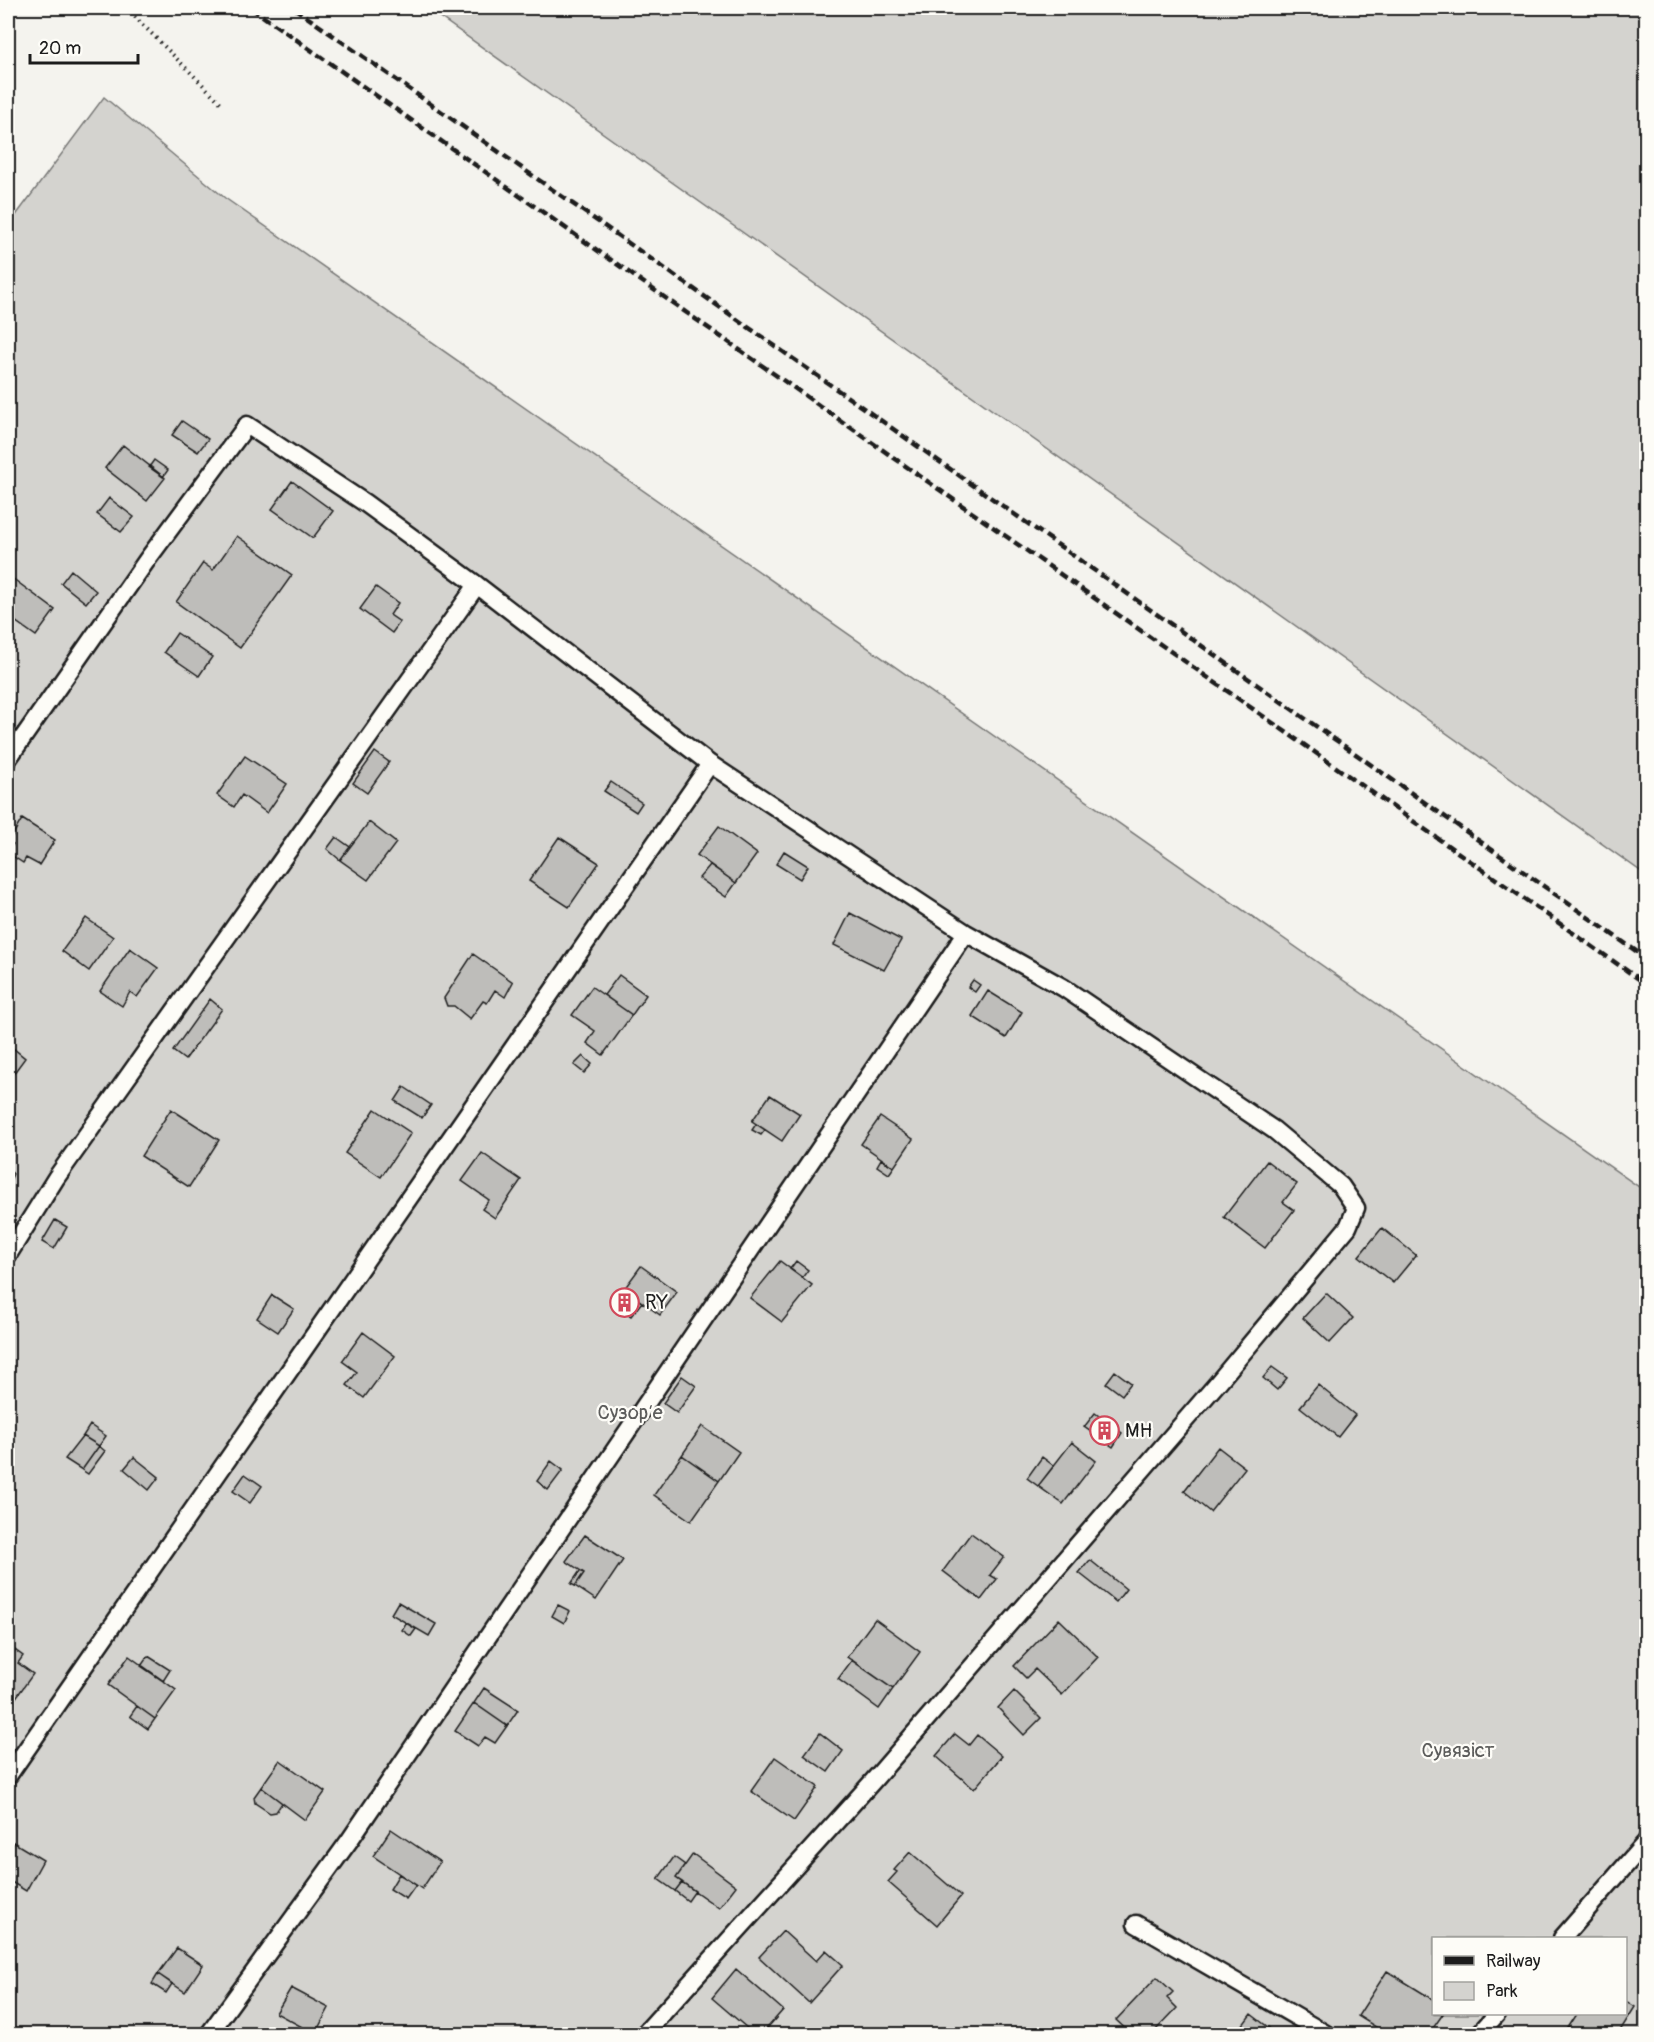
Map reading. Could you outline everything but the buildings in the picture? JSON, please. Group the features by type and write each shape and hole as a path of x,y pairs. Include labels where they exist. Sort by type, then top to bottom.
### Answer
{"lane":[{"path":"8,759 147,560 247,425 365,503 477,585 710,764 966,933 1064,988 1274,1130 1341,1186 1356,1208 1348,1227 1215,1386 881,1772 644,2034"},
{"path":"8,1255 56,1178 477,585"},
{"path":"8,1776 710,764"},
{"path":"209,2034 349,1841 966,933"},
{"path":"1563,1937 1647,1842"},
{"path":"1136,1924 1326,2034"},
{"path":"1479,2034 1495,2015"}],"path":[{"path":"126,8 222,104"}],"green space":[{"path":"427,8 1646,8 1646,875"},
{"name":"Сузорʼе","path":"104,97 225,198 1646,1192 1646,2034 8,2034 8,226"}],"railway":[{"path":"251,8 1646,984"},
{"path":"294,8 1646,958"}],"place":[{"name":"RY","path":"624,1302"},
{"name":"МН","path":"1104,1430"}],"park label":[{"name":"Сувязіст","path":"1458,1750"}]}
